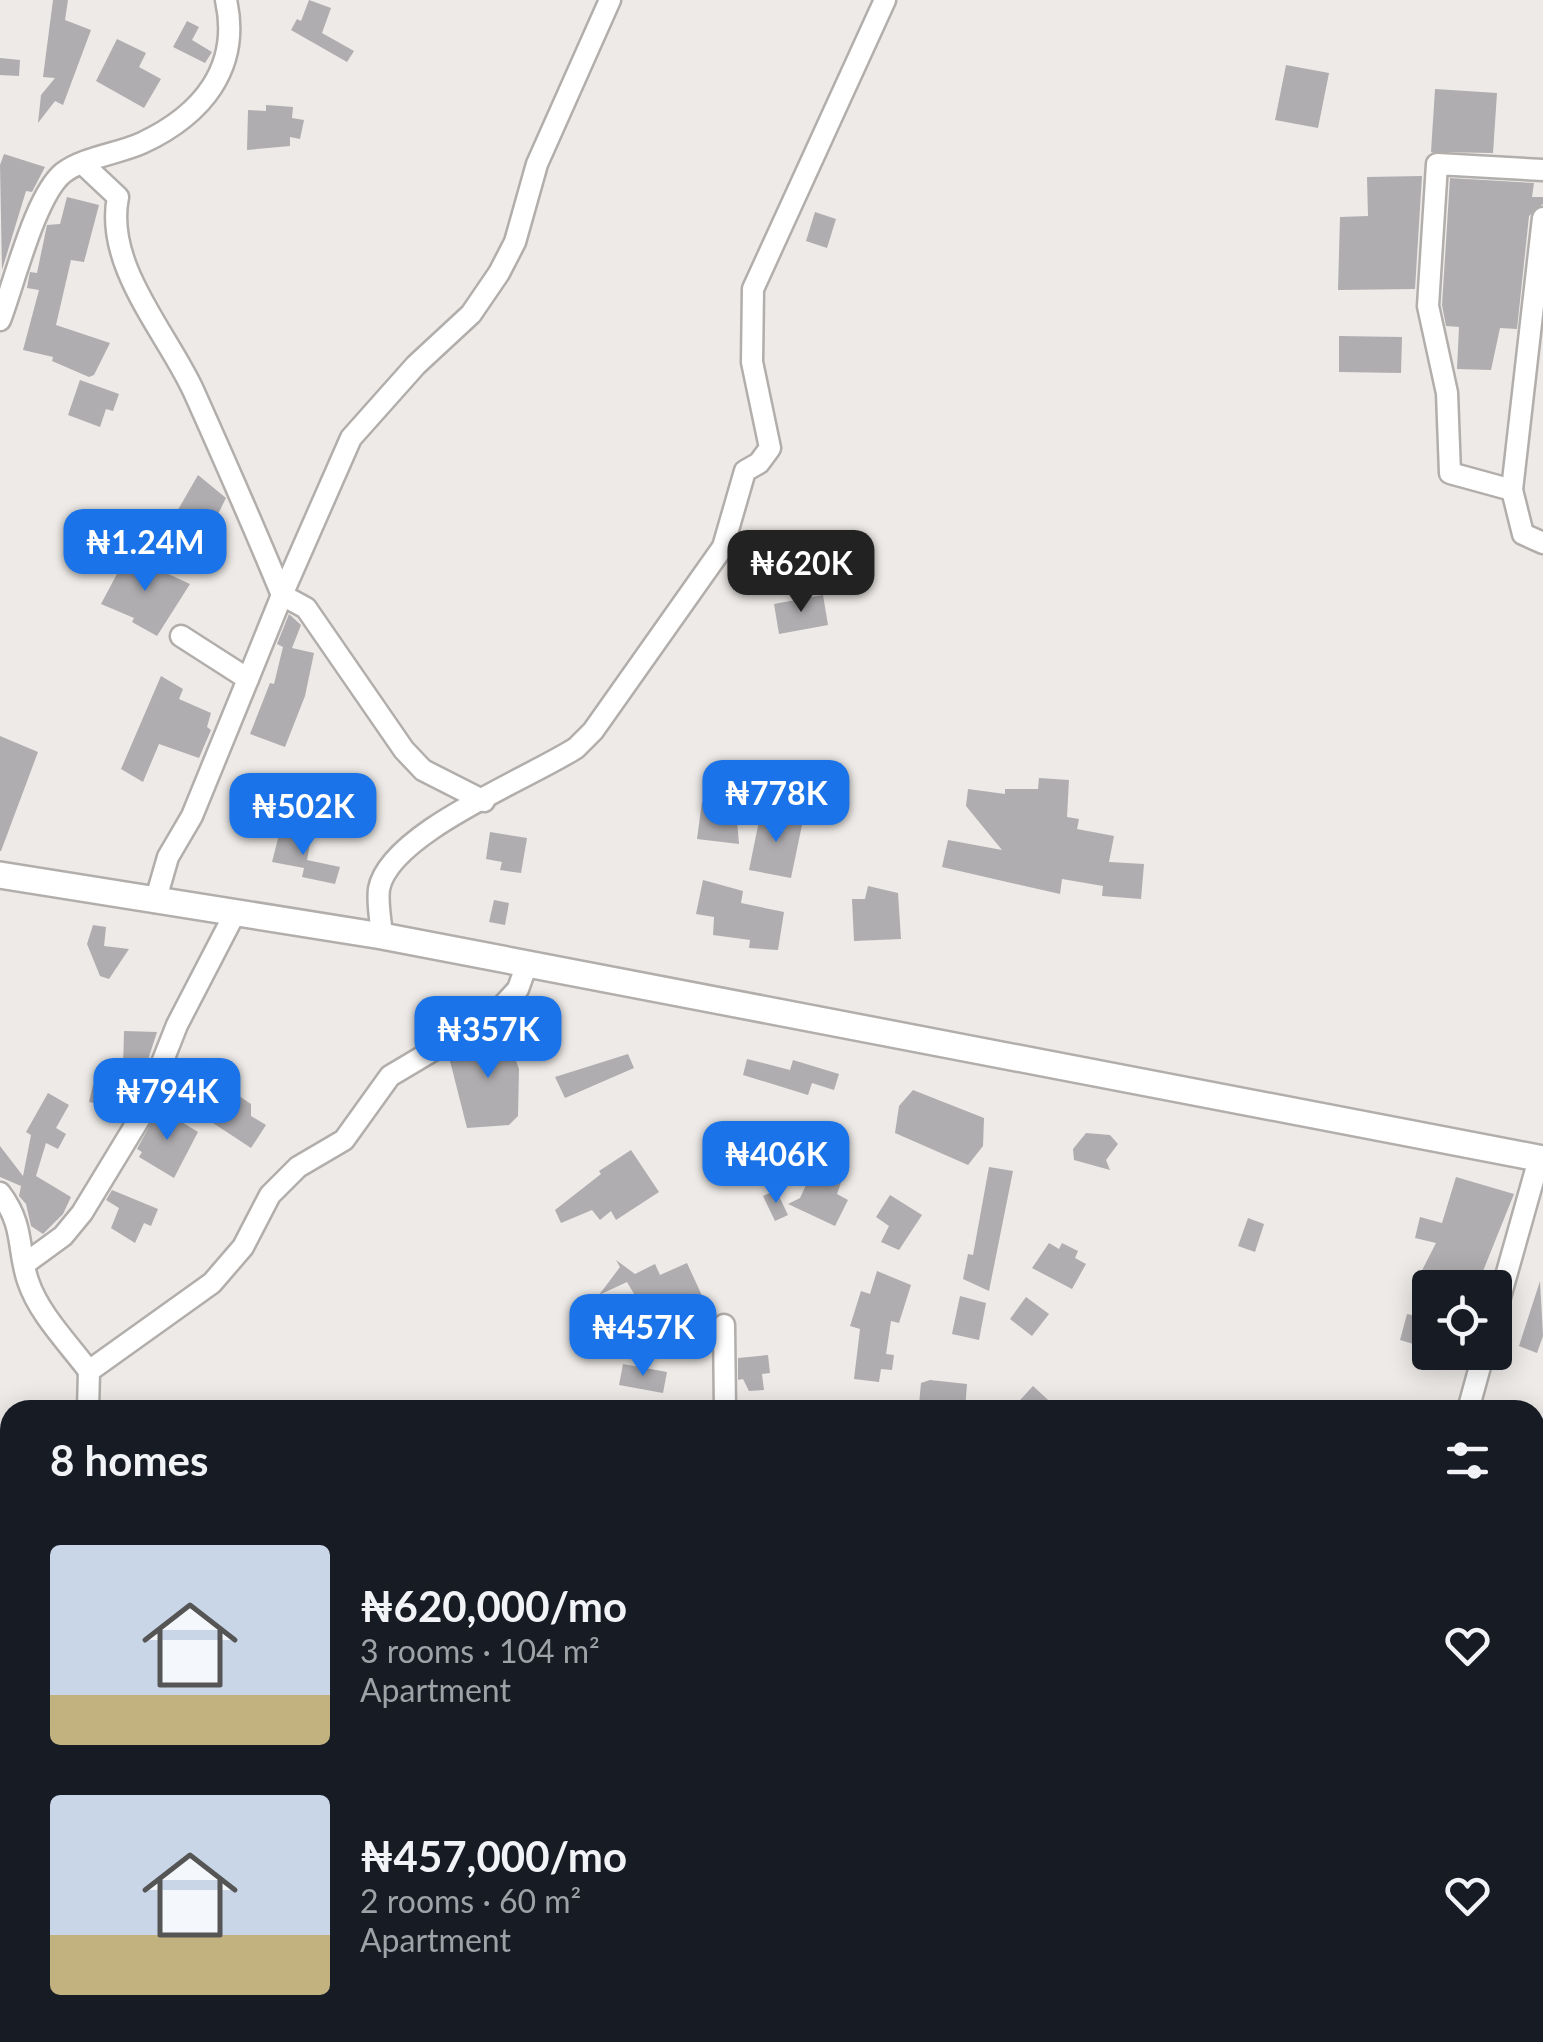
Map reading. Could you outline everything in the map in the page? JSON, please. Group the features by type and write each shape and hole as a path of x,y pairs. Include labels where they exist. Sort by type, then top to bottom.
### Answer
{"main road":[{"path":"0,875 382,936 1541,1159"}],"street":[{"path":"2,309 48,192 64,173 142,143 198,106 222,73 233,30 226,0"},
{"path":"155,902 168,857 192,816 351,438 416,365 471,314 499,273 515,242 537,164 610,0"},
{"path":"382,936 379,890 394,859 429,829 564,756 594,731 723,547 744,471 759,463 770,448 752,362 754,289 886,0"},
{"path":"1512,490 1450,474 1447,392 1428,306 1437,164 1543,170"},
{"path":"84,165 118,197 115,213 134,286 192,386 282,595 306,608 404,750 423,770 484,801"},
{"path":"1543,218 1512,490 1523,534 1543,542"},
{"path":"181,636 248,679"},
{"path":"26,1263 63,1236 82,1213 141,1116 177,1025 234,915"},
{"path":"90,1370 212,1284 243,1247 270,1194 298,1167 344,1140 390,1076 496,1013 518,990 527,964"},
{"path":"1508,1270 1541,1159"},
{"path":"0,1193 24,1244 26,1277 36,1299 90,1370 88,1400"},
{"path":"724,1325 726,1400"},
{"path":"1471,1400 1479,1370"}],"building":[{"path":"53,0 68,0 65,20 91,30 63,105 55,101 38,123 41,95 55,78 43,77"},
{"path":"309,0 331,8 322,33 354,51 347,62 291,30 297,19 301,21"},
{"path":"187,21 199,27 192,40 212,52 205,63 173,47"},
{"path":"117,39 146,53 139,67 161,79 144,108 96,81"},
{"path":"0,58 20,60 19,76 0,75"},
{"path":"1286,65 1329,73 1318,128 1275,120"},
{"path":"1435,89 1497,93 1493,153 1431,152"},
{"path":"266,105 293,107 292,118 304,120 300,139 290,137 290,146 247,150 248,110 266,111"},
{"path":"4,154 45,167 32,192 26,191 2,270 0,165"},
{"path":"1422,176 1415,289 1338,290 1340,217 1368,216 1367,177"},
{"path":"1450,178 1534,183 1532,197 1543,197 1543,204 1529,216 1517,329 1500,328 1491,370 1457,369 1459,327 1446,326 1442,305"},
{"path":"67,197 99,205 84,262 71,260 56,325 110,343 94,375 89,377 52,361 53,357 23,350 39,290 27,288 30,272 37,273 47,225 60,224"},
{"path":"815,212 836,219 827,248 806,241"},
{"path":"1339,336 1402,337 1401,373 1339,372"},
{"path":"80,380 119,394 113,411 106,409 100,427 68,415"},
{"path":"198,475 226,498 207,536 175,515"},
{"path":"127,555 190,584 157,636 132,622 134,618 101,604"},
{"path":"823,595 828,625 779,634 774,604"},
{"path":"289,614 301,625 292,648 314,653 305,696 285,747 250,734 270,683 274,684 283,647 277,644"},
{"path":"161,676 183,689 179,699 211,713 207,727 211,730 199,758 159,744 143,782 121,769"},
{"path":"0,736 38,752 1,851 0,851"},
{"path":"315,778 365,785 361,817 350,816 348,827 308,821"},
{"path":"1039,778 1069,780 1067,817 1079,819 1077,829 1114,836 1109,862 1144,864 1141,899 1102,896 1103,886 1062,879 1060,894 942,867 948,840 1002,850 966,806 968,789 1005,794 1005,789 1038,789"},
{"path":"702,802 736,809 739,844 697,839"},
{"path":"761,811 803,820 791,878 749,870"},
{"path":"280,831 311,836 307,860 340,867 335,884 302,877 304,868 272,862"},
{"path":"490,832 527,838 521,873 500,870 502,862 486,859"},
{"path":"703,880 743,891 741,903 784,912 778,950 749,948 750,940 713,935 714,917 696,914"},
{"path":"868,886 898,893 901,939 854,941 852,899 865,899"},
{"path":"494,900 509,903 505,925 489,922"},
{"path":"93,925 106,927 104,946 129,949 109,979 100,976 87,944"},
{"path":"503,1025 519,1069 518,1116 509,1125 467,1128 449,1057"},
{"path":"124,1031 157,1032 145,1069 123,1068"},
{"path":"628,1054 634,1068 565,1098 555,1077"},
{"path":"747,1059 790,1070 793,1060 839,1074 834,1090 812,1083 808,1095 743,1075"},
{"path":"93,1085 129,1093 126,1109 89,1102"},
{"path":"230,1090 251,1104 251,1116 266,1125 251,1148 210,1121"},
{"path":"913,1090 984,1118 983,1146 968,1165 895,1133 899,1106"},
{"path":"48,1093 69,1105 56,1128 66,1134 58,1149 46,1143 36,1176 71,1197 63,1214 43,1234 31,1226 26,1204 19,1196 21,1186 0,1177 0,1146 23,1176 31,1135 26,1132"},
{"path":"159,1108 198,1132 174,1178 139,1157 142,1152 137,1149"},
{"path":"1086,1133 1110,1135 1118,1144 1106,1160 1110,1170 1074,1160 1073,1149"},
{"path":"631,1150 659,1192 616,1220 611,1211 600,1220 592,1210 561,1223 555,1210 601,1174 599,1171"},
{"path":"989,1167 1013,1171 989,1291 963,1279 968,1254 973,1255"},
{"path":"822,1170 843,1177 837,1194 848,1200 835,1226 788,1204 800,1198 808,1181 817,1185"},
{"path":"1456,1177 1514,1194 1483,1270 1422,1270 1436,1243 1415,1238 1420,1217 1442,1223"},
{"path":"112,1190 158,1209 151,1226 144,1223 135,1243 111,1228 119,1208 106,1200"},
{"path":"776,1190 788,1215 775,1221 763,1196"},
{"path":"890,1195 922,1215 899,1250 881,1242 889,1226 876,1217"},
{"path":"1248,1218 1264,1224 1255,1252 1238,1246"},
{"path":"1049,1243 1059,1249 1062,1243 1078,1251 1075,1258 1086,1264 1072,1289 1032,1268"},
{"path":"616,1260 635,1274 655,1264 660,1275 687,1263 704,1300 679,1311 685,1319 659,1336 627,1282 599,1295 620,1267"},
{"path":"877,1271 911,1285 899,1323 891,1321 886,1354 894,1355 892,1370 881,1369 879,1382 854,1379 860,1329 850,1326 861,1291 870,1294"},
{"path":"1540,1281 1543,1336 1537,1353 1519,1346"},
{"path":"960,1296 986,1303 979,1340 952,1334"},
{"path":"1026,1297 1049,1314 1032,1336 1010,1319"},
{"path":"1407,1314 1412,1315 1412,1344 1400,1340"},
{"path":"768,1355 770,1373 762,1374 764,1390 749,1391 743,1379 738,1380 738,1358"},
{"path":"623,1364 667,1372 663,1393 619,1385"},
{"path":"930,1380 967,1384 966,1400 919,1400 921,1383"},
{"path":"1033,1386 1048,1400 1020,1400"}]}
